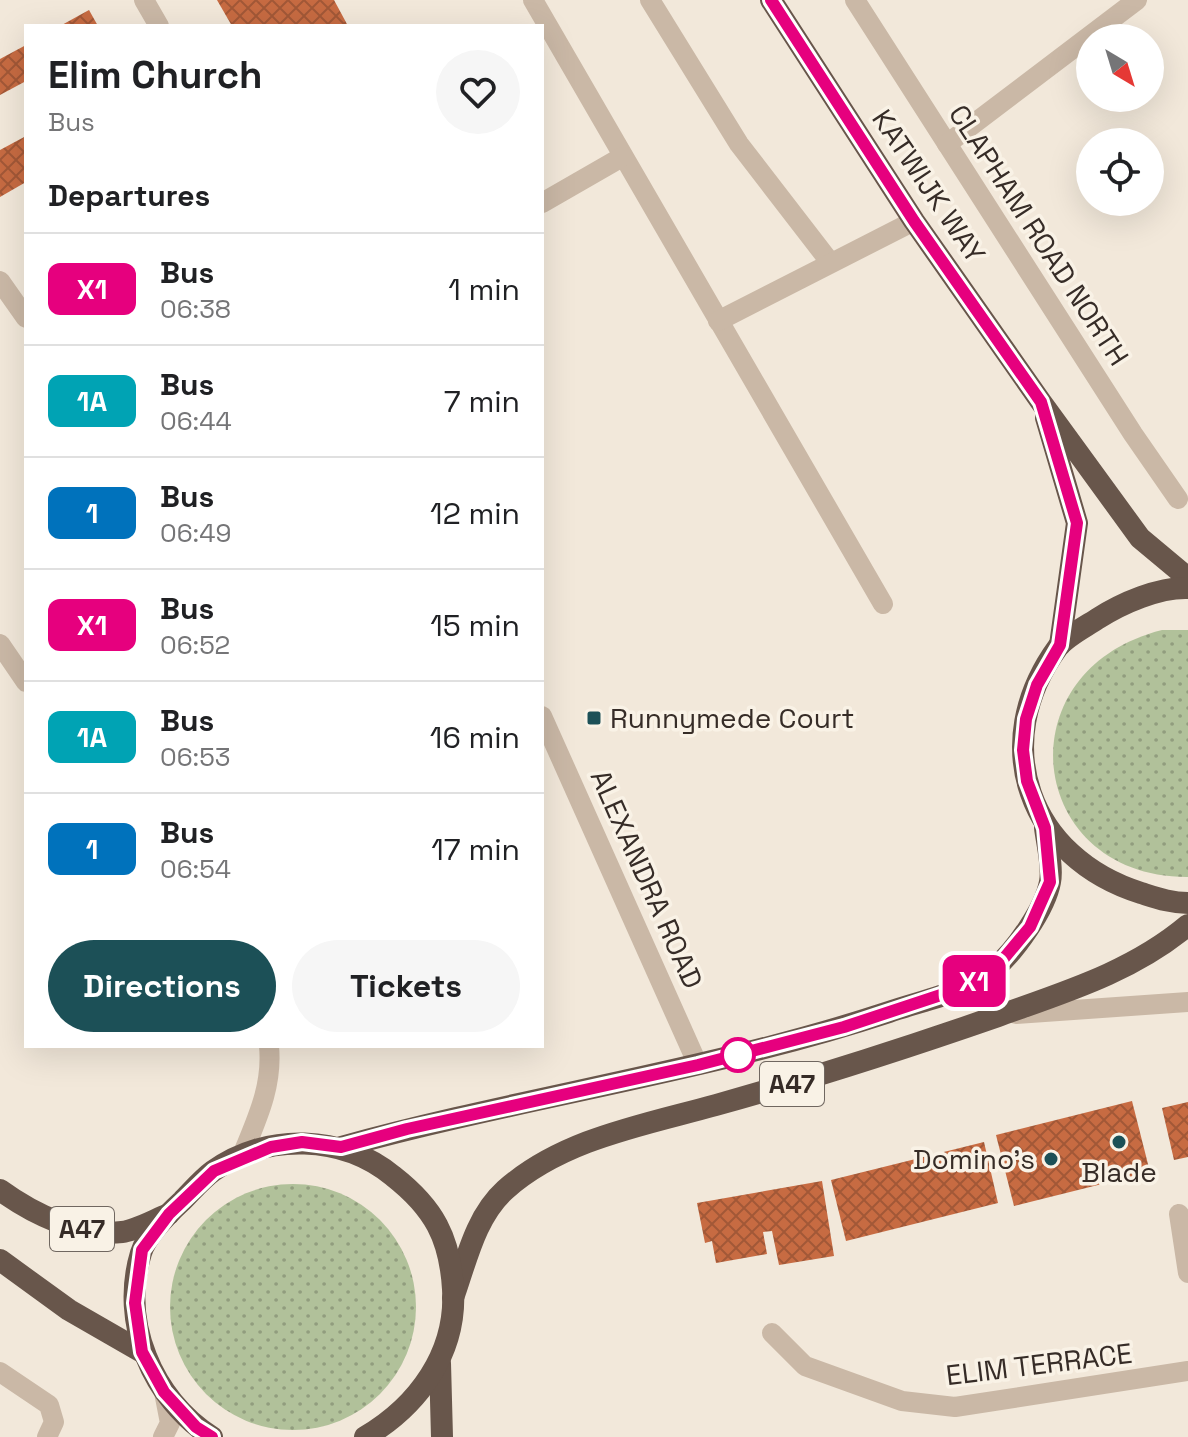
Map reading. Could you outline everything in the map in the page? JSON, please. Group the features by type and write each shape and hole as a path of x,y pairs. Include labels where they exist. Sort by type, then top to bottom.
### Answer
{"highway":[{"name":"KATWIJK WAY","path":"771,0 914,221 1041,402 1140,538 1188,578"},
{"name":"KATWIJK WAY","path":"1041,402 1077,523 1060,645"},
{"path":"1188,588 1173,587 1113,609 1060,645 1037,685 1026,719 1023,750 1027,781 1045,828 1087,868 1113,885 1172,903 1188,903"},
{"name":"A47","path":"341,1147 407,1129 698,1065 844,1027 965,987 995,969 1030,927 1050,882 1045,828"},
{"name":"A47","path":"453,1298 482,1219 504,1191 545,1162 605,1135 857,1066 1089,984 1138,961 1188,925"},
{"path":"212,1437 196,1427 164,1392 142,1352 135,1303 142,1250 169,1214 214,1171 241,1158 302,1142 341,1147 375,1161 427,1210 445,1235 451,1260 453,1298 440,1362 442,1437"},
{"name":"A47","path":"0,1190 17,1202 69,1225 97,1233 125,1231 169,1214"},
{"name":"A47","path":"0,1260 69,1310 142,1352"},
{"path":"365,1437 390,1423 413,1401 440,1362"}],"street":[{"path":"144,0 158,24"},
{"path":"533,0 883,604"},
{"path":"650,0 739,144 830,262"},
{"name":"CLAPHAM ROAD NORTH","path":"855,0 1133,434 1178,499"},
{"path":"947,144 1137,0"},
{"path":"544,202 622,157"},
{"path":"718,321 914,221"},
{"path":"0,281 24,315"},
{"path":"0,644 24,679"},
{"name":"ALEXANDRA ROAD","path":"548,740 698,1065"},
{"path":"999,1015 1188,1002"},
{"path":"241,1158 263,1105 271,1067 269,1048"},
{"path":"1179,1214 1188,1273"},
{"name":"ELIM TERRACE","path":"772,1333 805,1366 902,1401 955,1407 1188,1371"},
{"path":"0,1372 49,1405 54,1422 47,1437"},
{"path":"163,1437 170,1423 164,1392"}],"green space":[{"path":"1162,630 1188,630 1188,877 1134,868 1093,845 1066,810 1054,769 1057,726 1075,686 1110,652"},
{"path":"293,1184 317,1186 340,1193 380,1220 407,1260 414,1283 414,1331 407,1354 380,1394 340,1421 317,1428 293,1430 269,1428 246,1421 206,1394 179,1354 172,1331 170,1307 172,1283 179,1260 206,1220 246,1193 269,1186"}],"building":[{"path":"217,0 334,0 347,24 231,24"},
{"path":"89,10 97,24 64,24"},
{"path":"24,46 24,82 0,95 0,59"},
{"path":"24,137 24,183 0,197 0,150"},
{"name":"Domino's","path":"1132,1101 1150,1172 1014,1206 996,1135"},
{"path":"1188,1102 1188,1157 1174,1160 1162,1108"},
{"path":"984,1142 998,1203 846,1241 831,1180"},
{"path":"822,1181 834,1256 779,1265 772,1231 763,1232 767,1254 716,1263 712,1241 705,1243 697,1203"}],"bus line":[{"name":"X1","path":"212,1437 196,1427 164,1392 142,1352 135,1303 142,1250 169,1214 214,1171 271,1147 302,1142 341,1147 407,1129 698,1065 844,1027 965,987 995,969 1030,927 1050,882 1045,828 1027,781 1023,750 1026,719 1037,685 1060,645 1077,523 1041,402 914,221 771,0"}],"place":[{"name":"Runnymede Court","path":"594,718"},
{"name":"Blade","path":"1119,1142"},
{"name":"Domino's","path":"1051,1159"}]}
